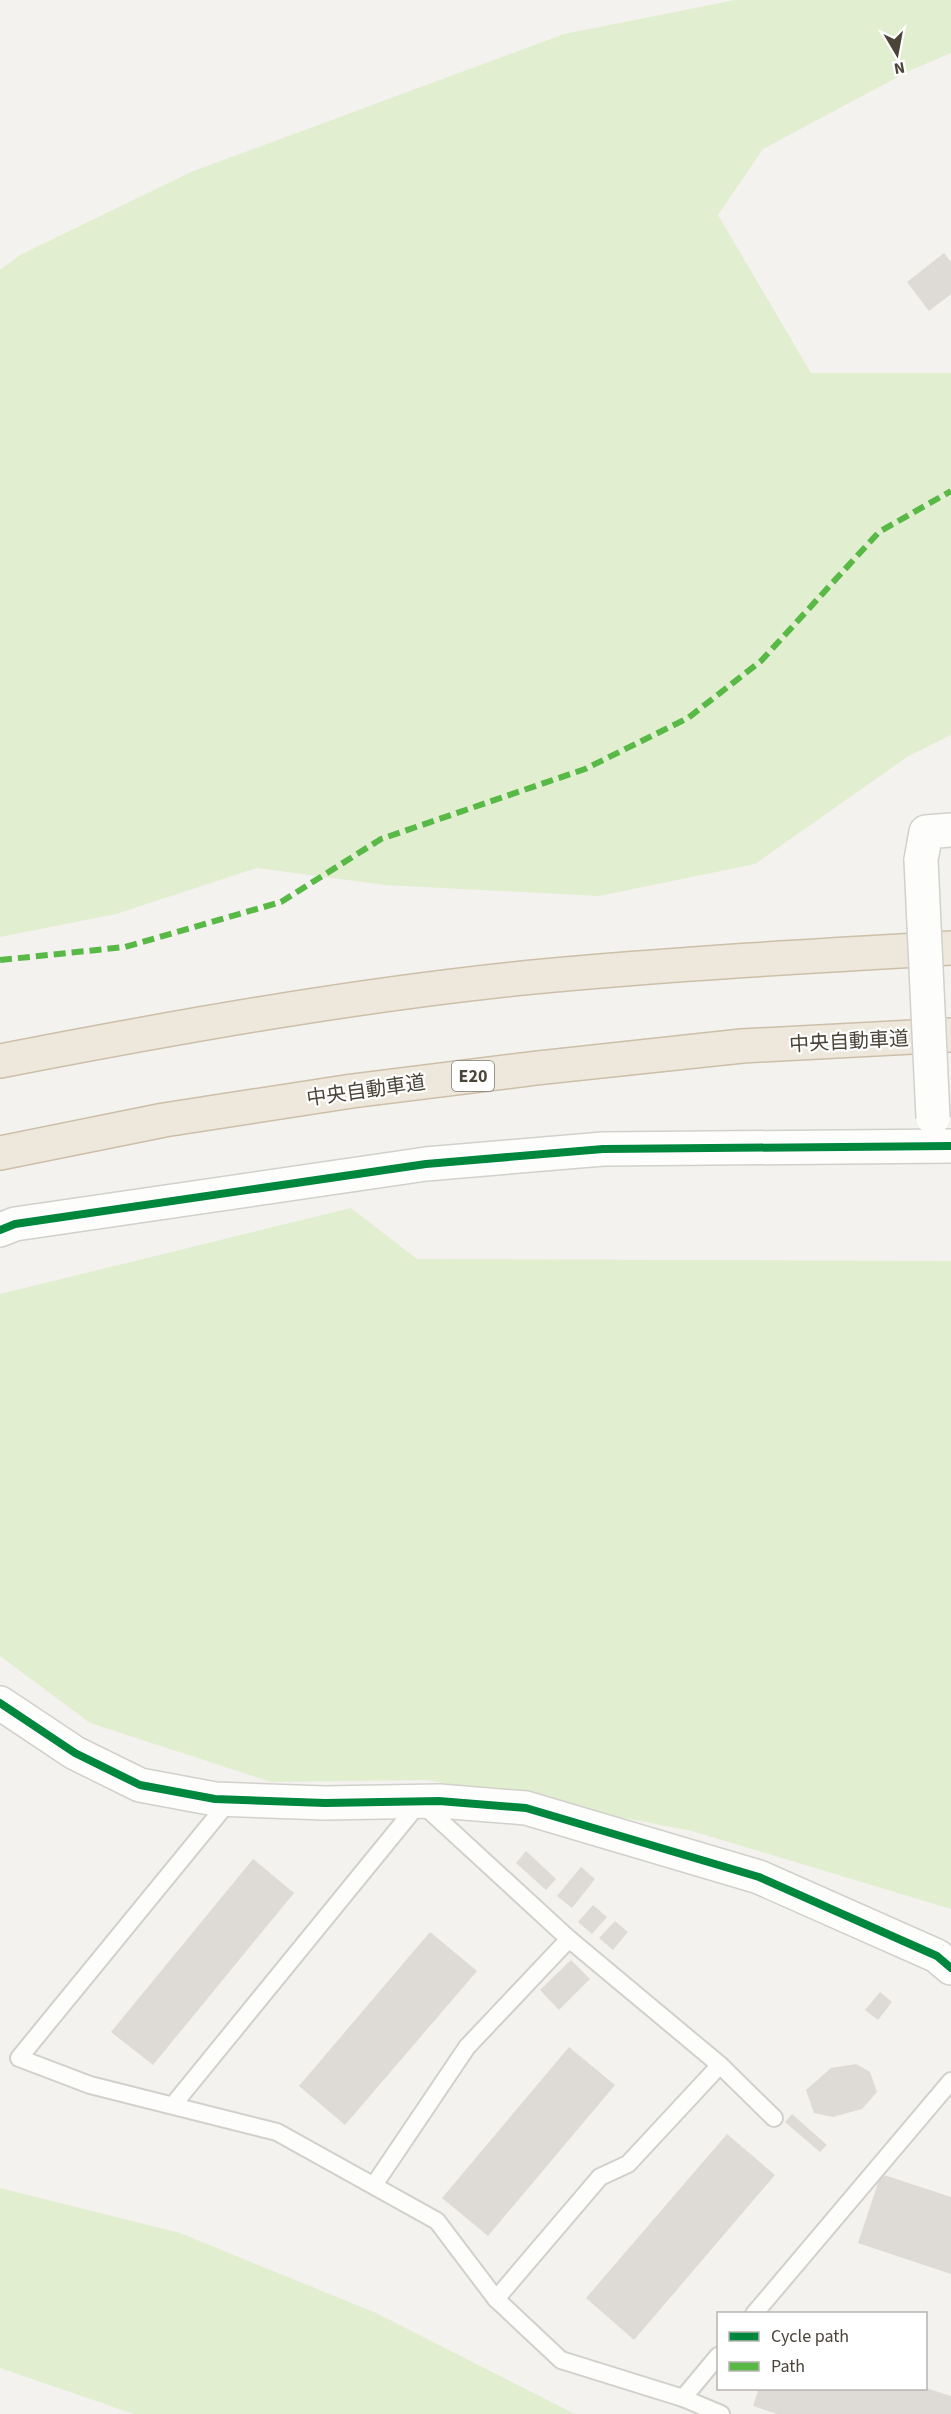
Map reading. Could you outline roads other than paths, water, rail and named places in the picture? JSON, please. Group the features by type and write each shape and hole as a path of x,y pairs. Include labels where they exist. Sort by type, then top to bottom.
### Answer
{"highway":[{"path":"0,1062 133,1035 323,1005 531,977 746,960 951,948"},
{"name":"中央自動車道","path":"0,1154 165,1120 352,1091 491,1073 742,1046 951,1035"}],"street":[{"path":"0,1230 15,1224 438,1163 603,1149 940,1137 921,860 926,832 951,830"},
{"path":"0,1703 75,1754 140,1785 230,1800 325,1803 420,1802 526,1808 759,1877 926,1951 951,1968"}],"lane":[{"path":"230,1800 19,2058 90,2085 277,2132 437,2221 496,2299 561,2360 683,2398 722,2414"},
{"path":"173,2105 420,1802 568,1939 720,2065 774,2118"},
{"path":"374,2185 467,2047 568,1939"},
{"path":"496,2299 600,2177 628,2164 720,2065"},
{"path":"755,2312 951,2081"},
{"path":"683,2398 717,2357"}]}
